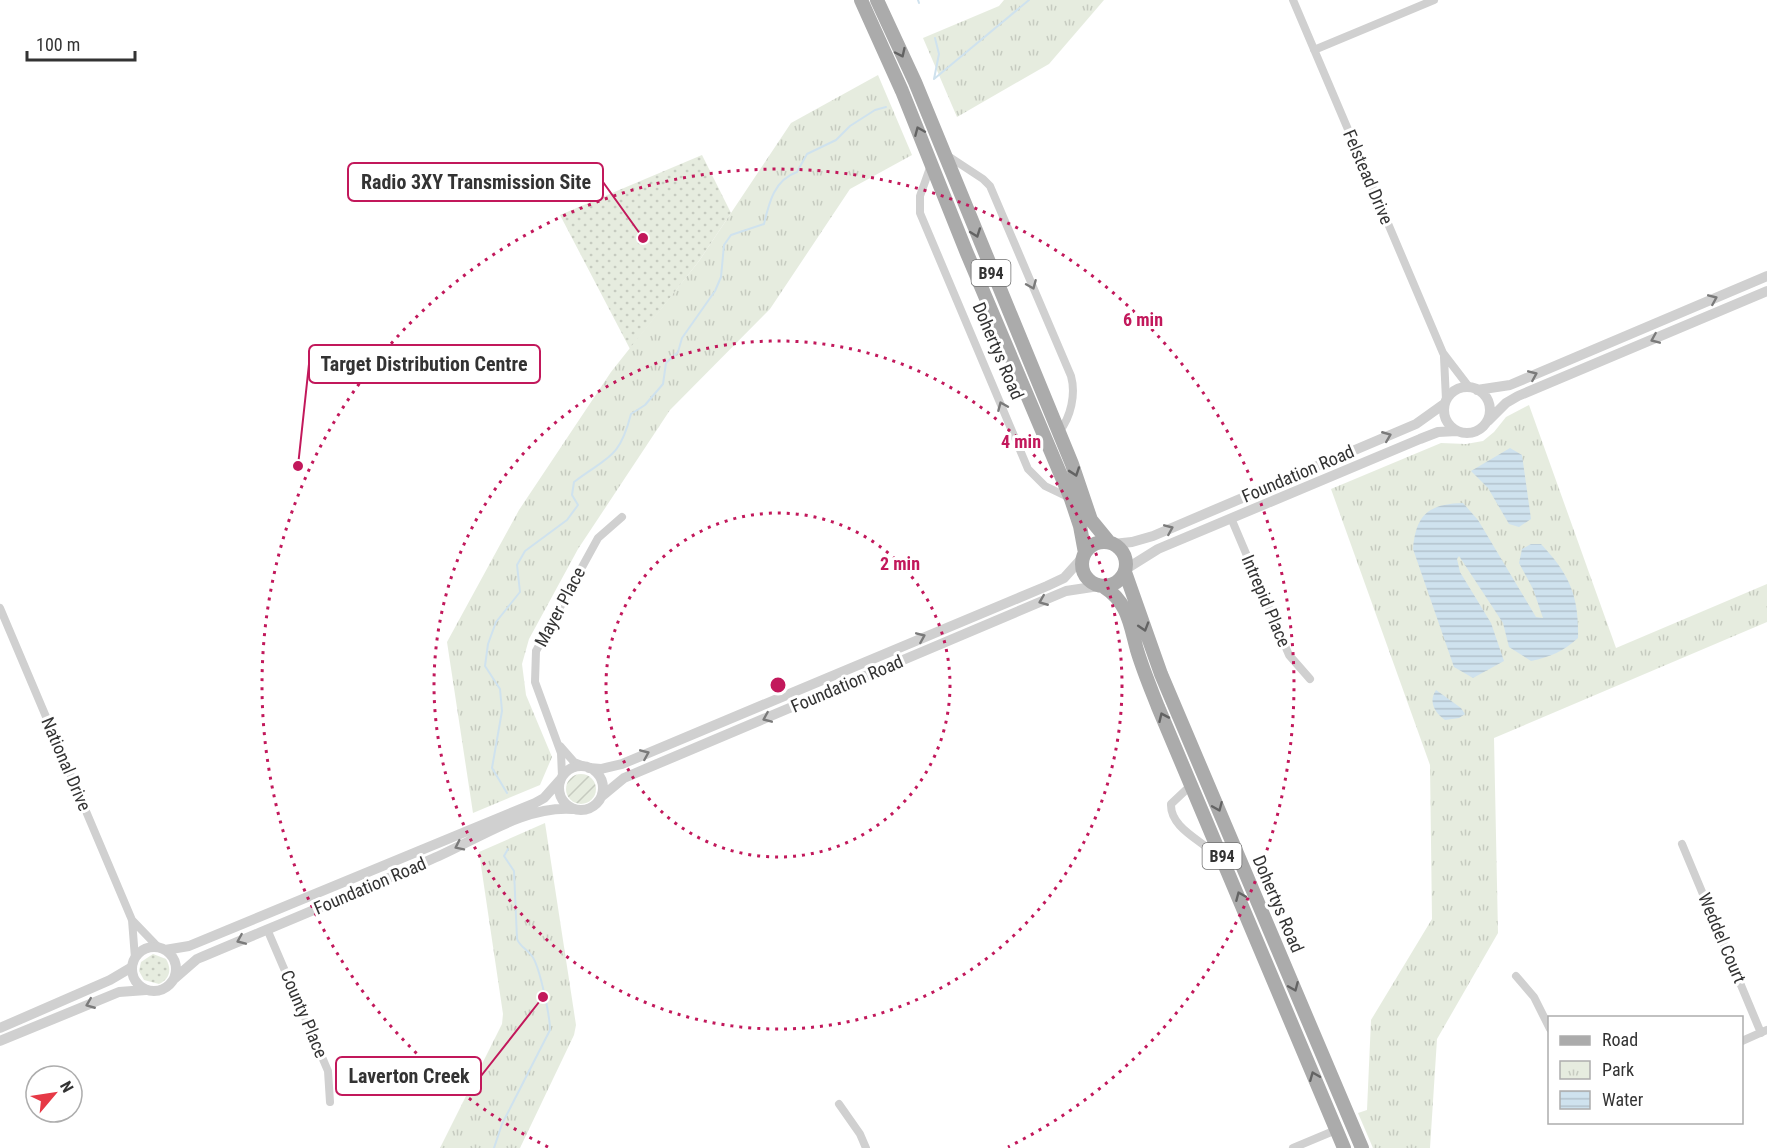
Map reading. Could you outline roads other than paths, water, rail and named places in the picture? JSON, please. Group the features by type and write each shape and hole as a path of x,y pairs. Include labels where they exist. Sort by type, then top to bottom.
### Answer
{"main road":[{"name":"Dohertys Road","path":"861,0 932,163 966,251 1071,499 1080,526 1084,555"},
{"name":"Dohertys Road","path":"877,0 945,154 987,262 1059,432 1091,520 1111,543"},
{"path":"1084,555 1095,544 1111,543"},
{"name":"B94","path":"1111,543 1125,556 1126,571"},
{"name":"B94","path":"1084,555 1084,575 1101,586"},
{"name":"Dohertys Road","path":"1126,571 1158,666 1264,934 1344,1148"},
{"path":"1101,586 1117,583 1126,571"},
{"name":"Dohertys Road","path":"1101,586 1117,597 1127,612 1142,666 1227,867 1264,934 1362,1148"},
{"path":"1336,1130 1355,1132 1344,1148"}],"street":[{"name":"Felstead Drive","path":"1293,0 1443,353 1473,388"},
{"path":"1314,50 1434,0"},
{"path":"945,154 990,186 1071,376 1072,400 1067,420 1059,432"},
{"name":"Dohertys Road","path":"932,163 920,196 920,213 1028,469 1045,486 1071,499"},
{"path":"1767,276 1510,385 1455,390 1445,402 1446,420 1456,431 1471,434 1478,431 1506,403 1518,396 1767,291"},
{"name":"Felstead Drive","path":"1443,353 1445,402"},
{"path":"1473,388 1488,400 1490,414 1488,421"},
{"name":"Foundation Road","path":"1111,543 1153,536 1416,424 1445,402"},
{"name":"Foundation Road","path":"1126,571 1148,554 1231,518 1438,432 1456,431"},
{"path":"1359,448 1365,462"},
{"name":"Mayer Place","path":"561,778 558,744 537,692 533,666 536,651 598,538 622,517"},
{"name":"Intrepid Place","path":"1231,518 1289,655 1310,679"},
{"name":"Foundation Road","path":"588,767 601,769 622,764 1047,586 1064,578 1084,555"},
{"name":"Foundation Road","path":"601,797 624,778 1066,591 1101,586"},
{"name":"National Drive","path":"0,608 132,920 133,962"},
{"name":"Mayer Place","path":"558,744 574,762 588,767"},
{"path":"588,767 600,777 601,797 592,807 572,809 562,800 561,778 573,768 588,767"},
{"name":"Foundation Road","path":"162,949 189,946 535,803 544,798 561,778"},
{"name":"Dohertys Road","path":"1190,780 1188,788 1171,804 1172,813 1180,827 1194,835 1227,867"},
{"name":"Foundation Road","path":"174,979 197,959 539,811 549,808 572,809"},
{"name":"Weddel Court","path":"1682,844 1764,1032"},
{"name":"National Drive","path":"132,920 162,949"},
{"name":"County Place","path":"267,929 328,1071 330,1102"},
{"path":"0,1028 110,980 145,949 162,949 176,966 174,979 165,989 119,992 0,1041"},
{"path":"133,962 135,981 146,990"},
{"path":"1516,976 1534,997 1548,1025"},
{"path":"1743,1041 1764,1032"},
{"path":"839,1104 860,1134 866,1148"},
{"path":"1293,1148 1336,1130"}],"water":[{"path":"1510,448 1522,455 1531,519 1519,527 1509,524 1488,488 1471,471"},
{"path":"1463,503 1478,520 1536,617 1543,618 1533,589 1519,563 1522,549 1531,544 1541,544 1551,555 1566,576 1577,610 1578,638 1573,643 1556,653 1531,661 1509,647 1503,623 1459,556 1457,559 1460,572 1491,623 1504,661 1473,678 1454,667 1413,549 1417,527 1426,513 1441,506"},
{"path":"1436,690 1461,708 1465,714 1459,718 1445,720 1441,717 1433,703"}],"waterway":[{"path":"934,79 1029,0"},
{"path":"934,79 939,54 935,38"},
{"path":"507,793 492,768 502,711 500,689 485,666 488,644 496,622 520,592 517,565 525,551 567,520 578,505 572,495 574,482 617,449 627,429 631,414 645,405 663,384 666,363 678,352 682,338 715,291 721,277 724,245 731,235 764,224 778,186 797,172 807,154 836,140 850,126 875,110 886,107"},
{"path":"494,1148 502,1124 550,1030 538,970 532,956 517,939 514,871 504,856 508,849"}],"place":[{"name":"Radio 3XY Transmission Site","path":"643,238"},
{"name":"Target Distribution Centre","path":"298,466"},
{"name":"Laverton Creek","path":"543,997"}]}
